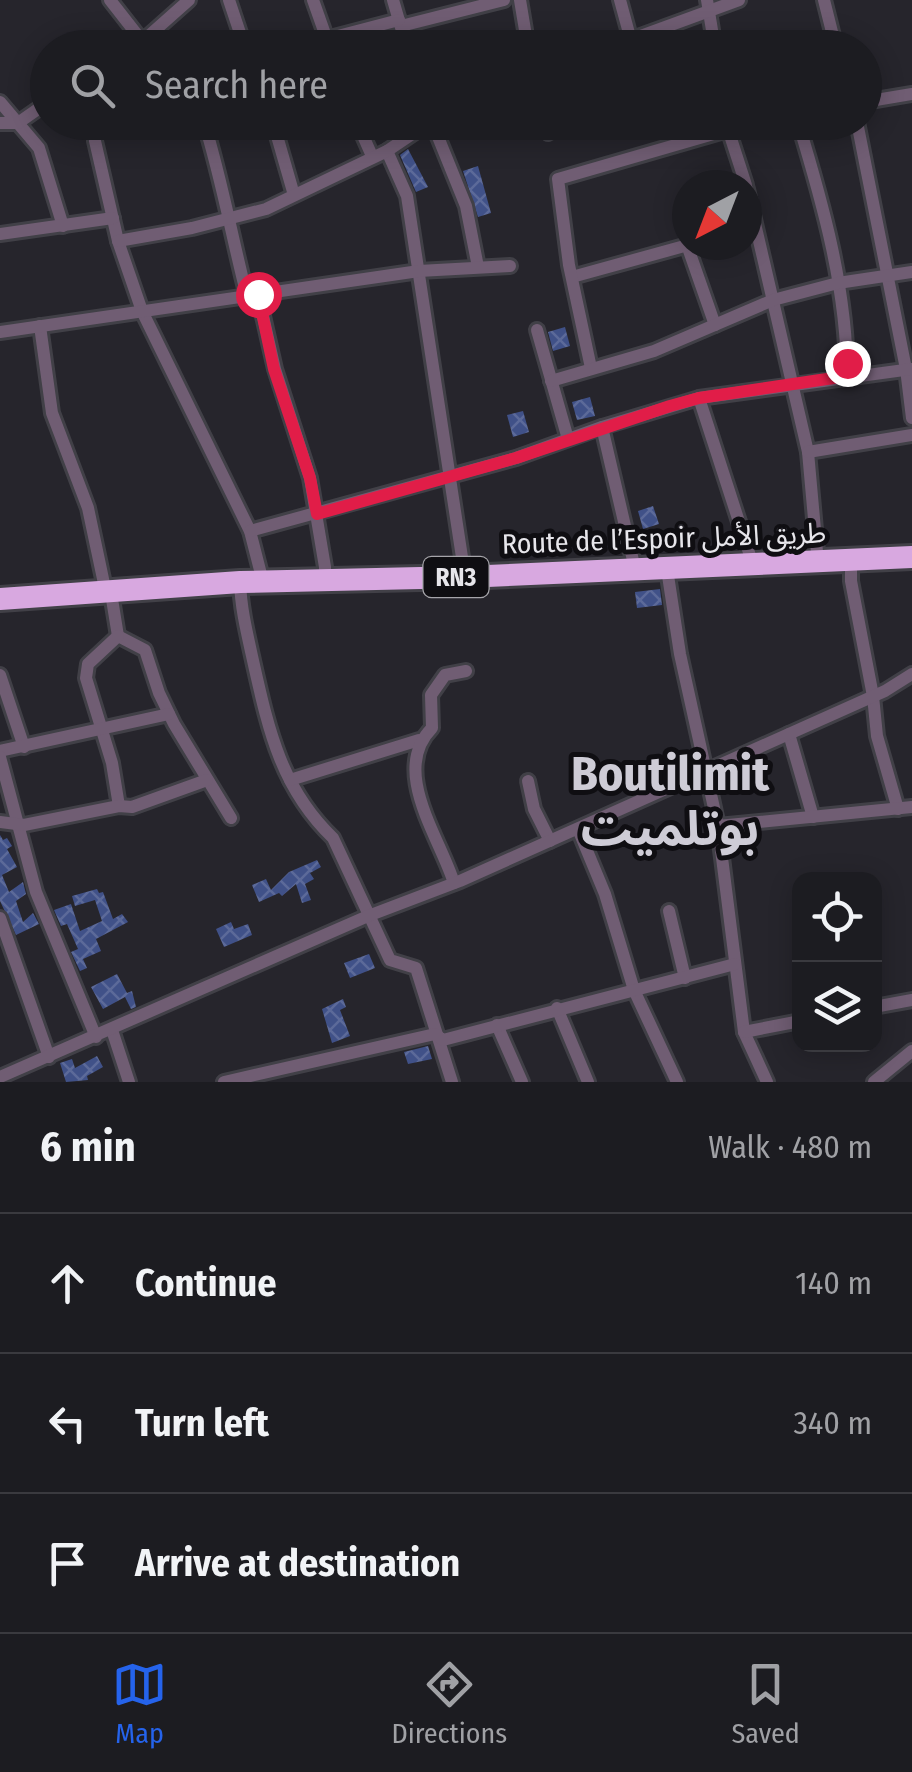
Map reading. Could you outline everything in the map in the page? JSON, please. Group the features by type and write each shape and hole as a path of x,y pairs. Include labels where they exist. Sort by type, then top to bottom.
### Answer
{"highway":[{"name":"Route de l’Espoir طريق الأمل","path":"0,599 252,582 465,577 912,557"}],"street":[{"path":"110,0 131,30"},
{"path":"158,30 189,0"},
{"path":"228,0 239,30"},
{"path":"313,0 324,30"},
{"path":"394,0 402,30"},
{"path":"373,30 504,0"},
{"path":"520,0 525,30"},
{"path":"620,0 628,30"},
{"path":"658,30 708,5 740,0"},
{"path":"824,0 832,30"},
{"path":"708,5 712,30"},
{"path":"882,99 912,94"},
{"path":"0,102 30,137"},
{"path":"0,123 18,123 30,115"},
{"path":"32,140 39,148 63,226"},
{"path":"210,140 222,178 228,219 310,478 325,582"},
{"path":"278,140 294,195"},
{"path":"365,140 372,156"},
{"path":"118,241 266,210 402,140"},
{"path":"438,140 466,206 478,268"},
{"path":"591,368 572,277 558,178 684,140"},
{"path":"731,140 741,170"},
{"path":"802,140 845,320 847,376"},
{"path":"860,140 886,277 909,369 912,418"},
{"path":"95,141 118,241 142,311 250,531 252,582 241,612 276,755 317,823 333,838 390,960 416,968 452,1082"},
{"path":"386,150 407,196 465,577"},
{"path":"0,234 113,218"},
{"path":"572,277 672,249"},
{"path":"762,257 808,452 818,563"},
{"path":"692,260 714,325"},
{"path":"0,332 419,271 510,266"},
{"path":"551,381 654,351 774,300 838,283 912,272"},
{"path":"40,326 52,414 88,508 118,636"},
{"path":"536,330 568,439"},
{"path":"250,531 516,458 602,426 699,398 909,369"},
{"path":"699,398 753,565"},
{"path":"602,426 636,569"},
{"path":"808,452 912,436"},
{"path":"718,826 905,808 877,736 874,696 851,581 851,560"},
{"path":"667,569 680,654 718,826 744,1032 767,1082"},
{"path":"118,636 146,650 170,714 231,818"},
{"path":"118,636 88,664 86,678 112,763 119,806"},
{"path":"454,883 415,779 413,757 420,740 432,728 431,694 445,675 466,671"},
{"path":"0,1077 707,772 874,696 912,674"},
{"path":"0,675 24,747"},
{"path":"96,1036 7,822 0,754 170,714"},
{"path":"790,734 813,817"},
{"path":"290,780 420,740"},
{"path":"7,822 24,825 119,806 132,808 207,780"},
{"path":"528,780 534,809 550,841"},
{"path":"578,829 605,894 634,990 676,1082"},
{"path":"669,911 685,978"},
{"path":"0,918 49,1057"},
{"path":"224,1082 435,1034 443,1040 735,964"},
{"path":"882,1006 912,1000"},
{"path":"557,1008 588,1082"},
{"path":"744,1032 792,1023"},
{"path":"497,1025 522,1082"},
{"path":"112,1030 130,1082"},
{"path":"874,1082 912,1052"},
{"path":"301,1065 302,1082"}],"building":[{"path":"408,149 428,187 416,192 400,155"},
{"path":"478,166 491,213 478,217 463,171"},
{"path":"565,327 570,346 553,351 548,332"},
{"path":"590,397 595,416 577,420 572,402"},
{"path":"523,411 529,432 513,437 507,415"},
{"path":"653,506 659,524 643,529 638,511"},
{"path":"660,589 662,605 637,608 635,592"},
{"path":"0,835 12,846 7,849 17,867 2,875 9,892 23,882 26,894 16,901 23,922 33,913 39,924 16,935 0,901"},
{"path":"317,860 321,867 310,873 314,879 305,884 311,900 302,903 296,884 282,896 279,893 259,902 252,885 266,879 271,890 289,872"},
{"path":"97,889 103,892 113,919 122,914 128,922 96,939 101,951 83,959 87,968 80,971 71,952 78,949 67,924 61,926 54,910 71,904 80,931 102,921 95,900 75,906 72,896"},
{"path":"231,922 234,929 248,924 252,935 224,947 216,929"},
{"path":"369,954 375,968 350,978 344,963"},
{"path":"117,974 127,993 132,991 136,1007 131,1009 125,997 103,1009 91,987"},
{"path":"343,999 346,1007 340,1010 350,1036 332,1043 322,1009"},
{"path":"428,1046 432,1059 408,1064 404,1052"},
{"path":"97,1056 103,1067 87,1076 88,1080 66,1082 60,1063 72,1059 75,1068"}],"district":[{"name":"Boutilimit بوتلميت","path":"670,800"}],"route":[{"path":"258,294 274,369 295,426 317,514 516,458 602,426 699,398 847,376 847,363"}]}
